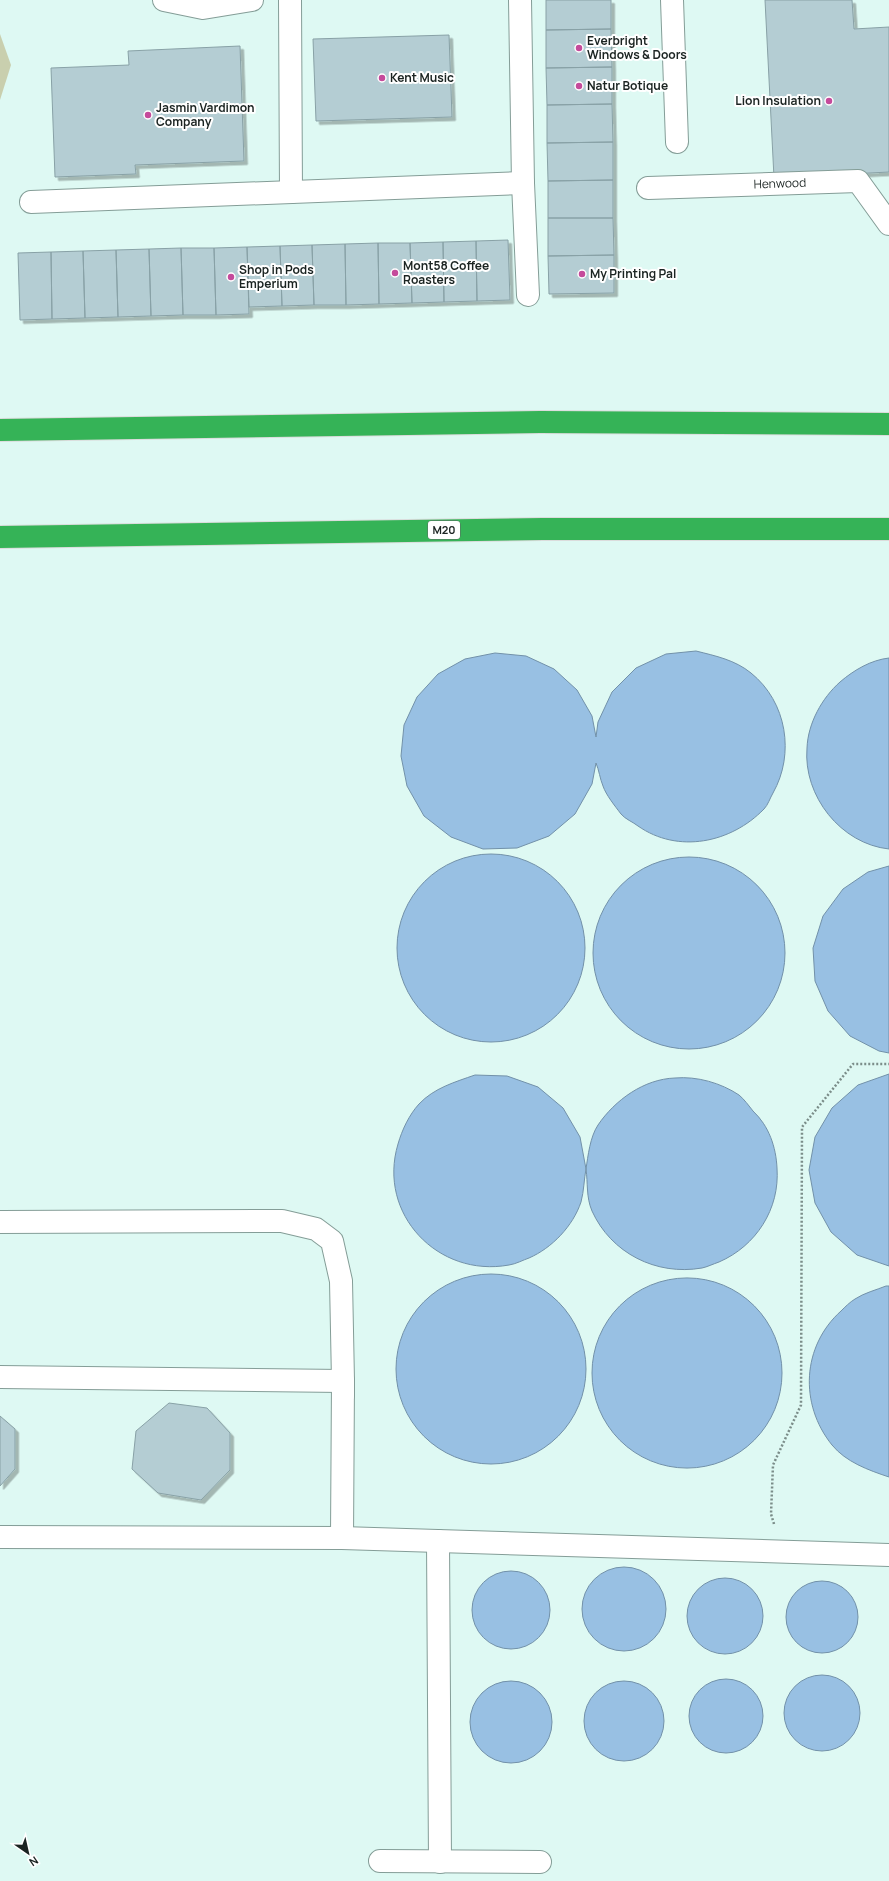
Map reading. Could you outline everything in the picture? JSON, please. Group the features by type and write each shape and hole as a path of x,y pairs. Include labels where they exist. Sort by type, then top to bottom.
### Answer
{"highway":[{"path":"0,430 540,422 889,424"},
{"name":"M20","path":"0,538 543,529 889,529"}],"street":[{"path":"164,0 203,8 252,0"},
{"path":"290,0 291,192"},
{"path":"520,0 523,183 528,296"},
{"path":"672,0 677,142"},
{"name":"Henwood","path":"648,188 858,181 889,224"},
{"path":"31,202 523,183"},
{"path":"0,1222 282,1221 316,1229 332,1241 341,1281 343,1381 342,1538"},
{"path":"0,1377 343,1381"},
{"path":"0,1537 342,1538 889,1555"},
{"path":"438,1541 440,1862"},
{"path":"380,1861 540,1862"}],"path":[{"path":"785,1552 771,1514 773,1465 801,1405 802,1127 852,1064 889,1064"}],"green space":[{"path":"0,34 11,65 0,100"}],"water":[{"path":"696,651 732,662 751,673 773,698 780,713 784,729 784,762 780,778 773,793 764,809 751,821 736,830 720,837 704,841 687,842 670,840 654,835 621,814 604,789 596,763 592,784 575,814 549,836 517,848 483,849 451,837 424,816 407,786 401,756 404,725 417,697 438,674 465,659 495,653 526,656 554,669 577,690 592,716 596,737 598,722 612,692 636,668 666,654"},
{"path":"889,658 889,849 872,845 855,838 841,828 828,815 811,783 807,766 807,748 813,720 822,703 833,688 863,666"},
{"path":"491,854 509,856 527,861 551,875 564,888 578,912 583,930 585,948 583,966 578,984 564,1008 551,1021 527,1035 509,1040 491,1042 473,1040 455,1035 431,1021 418,1008 404,984 399,966 397,948 399,930 404,912 418,888 431,875 455,861 473,856"},
{"path":"698,857 708,858 734,868 750,878 764,892 778,916 784,934 784,972 778,990 764,1014 750,1028 726,1042 708,1048 680,1049 670,1048 644,1038 628,1028 614,1014 600,990 594,972 593,944 594,934 604,908 614,892 628,878 652,864 670,858"},
{"path":"889,866 889,1053 879,1051 850,1036 828,1011 815,981 813,948 823,916 843,889 868,872"},
{"path":"889,1074 889,1266 857,1255 831,1232 815,1203 809,1170 815,1137 832,1108 858,1085"},
{"path":"475,1075 507,1076 538,1087 563,1108 580,1137 586,1169 581,1202 567,1228 561,1235 538,1254 509,1265 483,1266 459,1261 437,1251 419,1236 405,1216 396,1194 394,1170 398,1144 412,1113 425,1098 431,1094 445,1086"},
{"path":"692,1078 717,1084 739,1095 759,1117 771,1137 775,1152 777,1183 770,1212 754,1236 744,1246 719,1262 704,1268 685,1270 652,1265 623,1250 611,1239 600,1226 590,1206 586,1169 595,1130 605,1116 622,1099 631,1092 652,1082 663,1079"},
{"path":"482,1274 500,1274 519,1278 536,1285 558,1302 570,1316 579,1333 586,1360 586,1378 579,1405 570,1422 558,1436 536,1453 519,1460 500,1464 482,1464 463,1460 446,1453 424,1436 412,1422 400,1397 396,1378 396,1360 400,1341 407,1324 424,1302 438,1290 463,1278"},
{"path":"696,1278 706,1279 724,1285 748,1299 755,1305 761,1312 775,1336 781,1354 781,1392 775,1410 761,1434 755,1441 748,1447 724,1461 706,1467 678,1468 668,1467 642,1457 626,1447 613,1434 599,1410 593,1392 592,1364 593,1354 603,1328 613,1312 626,1299 650,1285 668,1279"},
{"path":"889,1286 889,1477 851,1461 832,1445 821,1429 814,1412 810,1394 812,1358 818,1341 828,1325 853,1300 866,1293"},
{"path":"624,1567 640,1570 654,1579 663,1593 666,1609 663,1625 654,1639 640,1648 624,1651 608,1648 594,1639 585,1625 582,1609 585,1593 594,1579 608,1570"},
{"path":"503,1571 519,1571 533,1577 544,1588 550,1602 550,1618 544,1632 533,1643 519,1649 503,1649 489,1643 478,1632 472,1618 472,1602 478,1588 489,1577"},
{"path":"725,1578 739,1581 752,1589 760,1602 763,1616 760,1630 752,1643 739,1651 725,1654 711,1651 698,1643 690,1630 687,1616 690,1602 698,1589 711,1581"},
{"path":"815,1581 829,1581 836,1583 848,1591 856,1603 858,1617 856,1631 848,1643 836,1651 829,1653 815,1653 808,1651 796,1643 788,1631 786,1624 786,1610 788,1603 796,1591 808,1583"},
{"path":"822,1675 837,1678 849,1686 857,1698 860,1713 857,1728 849,1740 837,1748 822,1751 807,1748 795,1740 787,1728 784,1713 787,1698 795,1686 807,1678"},
{"path":"726,1679 740,1682 752,1690 760,1702 763,1716 760,1730 752,1742 740,1750 726,1753 712,1750 700,1742 692,1730 689,1716 692,1702 700,1690 712,1682"},
{"path":"511,1681 527,1684 540,1693 549,1706 552,1722 549,1738 540,1751 527,1760 511,1763 495,1760 482,1751 473,1738 470,1722 473,1706 482,1693 495,1684"},
{"path":"616,1681 632,1681 653,1692 664,1713 664,1729 653,1750 632,1761 616,1761 602,1755 595,1750 590,1743 584,1729 584,1713 590,1699 595,1692 602,1687"}],"building":[{"path":"546,0 611,0 611,29 546,30"},
{"name":"Lion Insulation","path":"765,0 852,0 854,29 889,27 889,172 774,178"},
{"name":"Everbright Windows & Doors","path":"611,29 612,67 546,68 546,30"},
{"name":"Kent Music","path":"449,35 452,117 316,121 313,39"},
{"name":"Jasmin Vardimon Company","path":"240,46 244,161 135,165 136,174 55,177 51,68 129,65 128,51"},
{"name":"Natur Botique","path":"612,67 612,104 547,105 546,68"},
{"path":"612,104 613,142 547,143 547,105"},
{"path":"613,142 613,180 548,181 547,143"},
{"path":"613,180 613,218 548,218 548,181"},
{"name":"My Printing Pal","path":"548,218 613,218 614,255 548,256"},
{"path":"508,240 510,300 477,301 476,241"},
{"path":"476,241 477,301 444,302 443,242"},
{"path":"443,242 444,302 412,303 410,243"},
{"name":"Mont58 Coffee Roasters","path":"378,243 410,243 412,303 379,304"},
{"path":"378,243 379,304 346,305 345,244"},
{"path":"345,244 346,305 314,305 312,245"},
{"path":"312,245 314,305 282,306 280,246"},
{"path":"280,246 282,306 249,307 247,247"},
{"name":"Shop in Pods Emperium","path":"247,247 249,314 216,315 214,248"},
{"path":"181,248 214,248 216,315 183,315"},
{"path":"181,248 183,315 151,316 149,249"},
{"path":"149,249 151,316 118,317 116,250"},
{"path":"116,250 118,317 85,318 83,251"},
{"path":"83,251 85,318 52,319 51,252"},
{"path":"51,252 52,319 20,320 18,253"},
{"name":"My Printing Pal","path":"614,255 614,293 549,294 548,256"},
{"path":"169,1403 207,1408 230,1433 230,1470 201,1500 158,1493 132,1469 136,1431"},
{"path":"0,1416 15,1429 15,1469 0,1486"}],"place":[{"name":"Everbright Windows & Doors","path":"579,48"},
{"name":"Kent Music","path":"382,78"},
{"name":"Natur Botique","path":"579,86"},
{"name":"Lion Insulation","path":"829,101"},
{"name":"Jasmin Vardimon Company","path":"148,115"},
{"name":"Mont58 Coffee Roasters","path":"395,273"},
{"name":"My Printing Pal","path":"582,274"},
{"name":"Shop in Pods Emperium","path":"231,277"}]}
